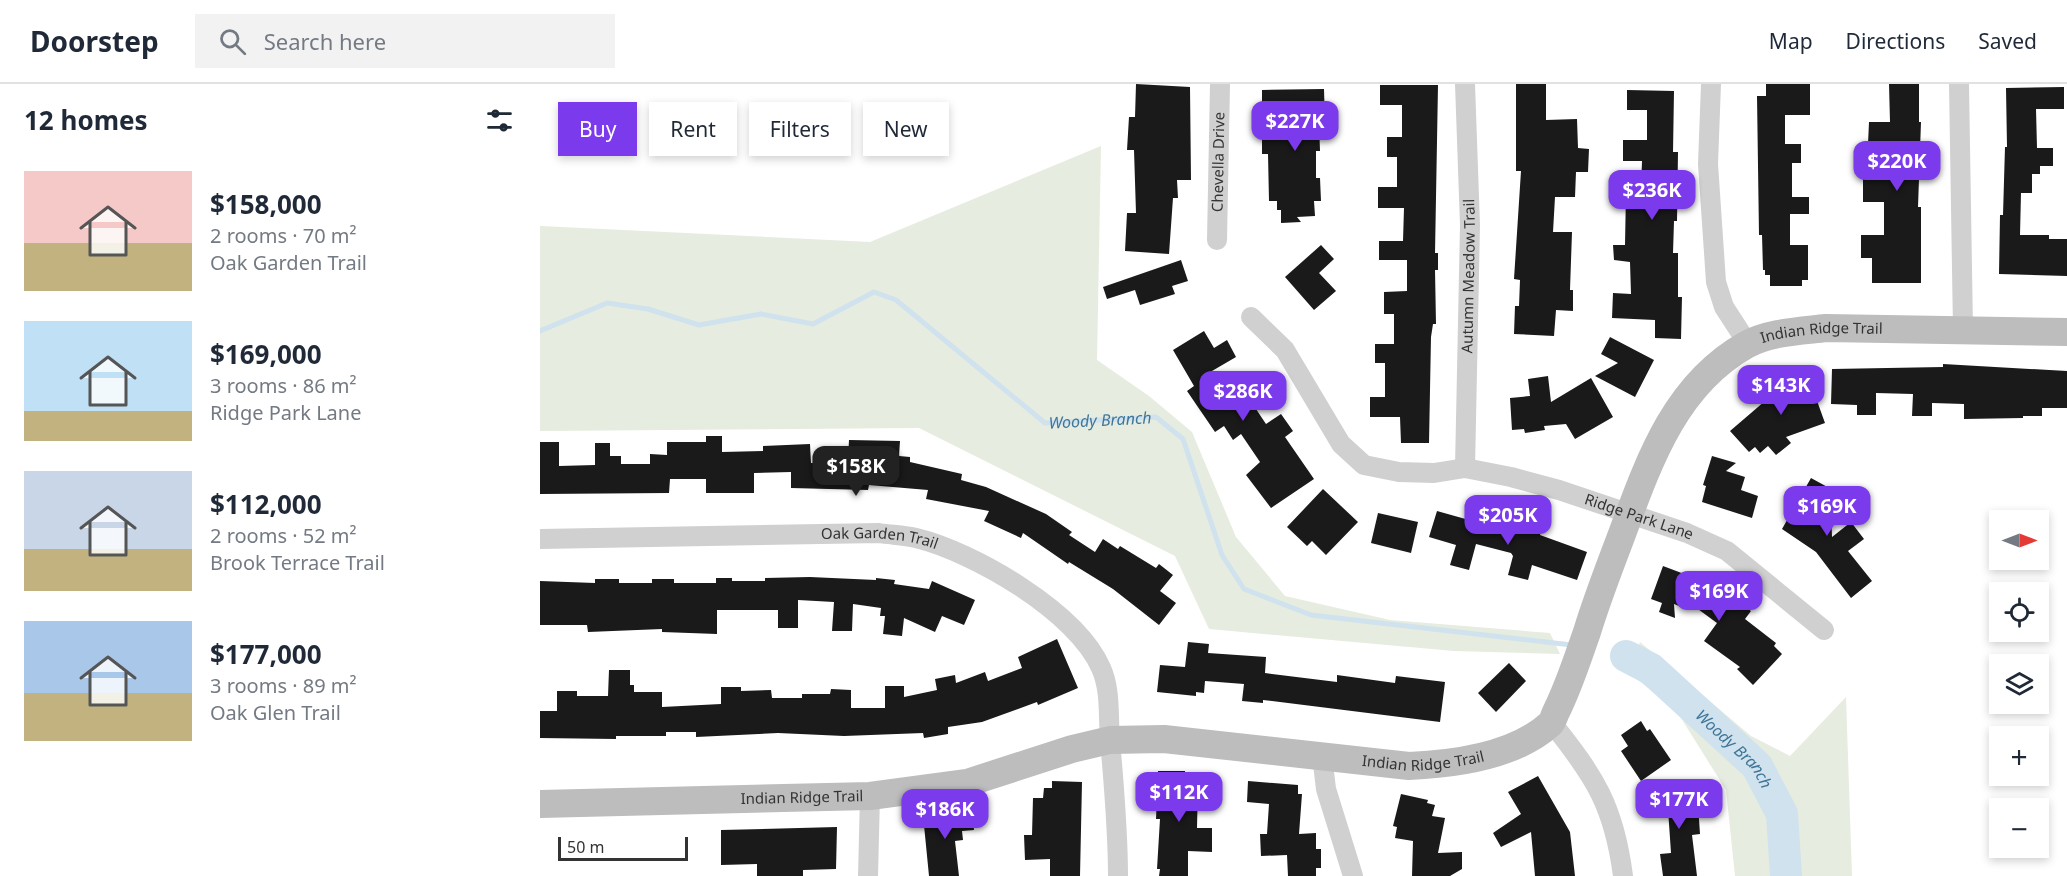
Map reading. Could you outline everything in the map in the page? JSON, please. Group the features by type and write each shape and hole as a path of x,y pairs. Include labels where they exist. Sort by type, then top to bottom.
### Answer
{"street":[{"name":"Chevella Drive","path":"1217,240 1220,84"},
{"name":"Autumn Meadow Trail","path":"1465,84 1470,225 1465,468"},
{"path":"1711,84 1708,164 1716,282 1724,307 1748,344"},
{"path":"1959,84 1963,330"},
{"name":"Ridge Park Lane","path":"1251,317 1285,350 1341,444 1364,465 1434,473 1465,468 1559,490 1687,533 1727,551 1824,630"},
{"name":"Indian Ridge Trail","path":"540,804 870,796 967,783 1072,749 1110,740 1164,739 1399,765 1438,765 1519,744 1552,723 1577,665 1645,469 1666,427 1689,393 1748,344 1792,331 1826,328 2067,332"},
{"name":"Oak Garden Trail","path":"540,539 772,533 879,533 915,537 961,555 1017,585 1058,613 1086,641 1102,669 1108,695 1118,821 1118,876"},
{"path":"1552,723 1580,758 1604,797 1619,844 1623,876"},
{"path":"1322,755 1326,789 1353,876"},
{"path":"868,876 870,796"}],"shaded area":[{"path":"1101,146 1097,360 1149,396 1192,432 1236,537 1285,596 1390,620 1550,633 1560,654 1454,651 1209,629 1175,556 919,428 540,431 540,226 870,242"},
{"path":"1640,642 1751,736 1790,756 1846,697 1852,876 1735,876 1726,790 1676,710 1629,673"}],"building":[{"path":"1136,84 1190,87 1191,180 1177,180 1178,198 1173,198 1169,254 1125,251 1127,213 1136,213 1134,150 1127,150 1129,117 1135,117"},
{"path":"1516,84 1546,84 1546,120 1577,119 1578,148 1589,149 1588,172 1576,172 1575,197 1555,197 1553,232 1572,232 1570,290 1573,290 1573,311 1556,310 1554,336 1514,334 1515,306 1519,306 1520,280 1514,279 1521,171 1516,171"},
{"path":"1766,84 1810,84 1810,115 1785,115 1785,144 1801,144 1801,163 1792,163 1792,197 1809,197 1809,214 1790,214 1790,245 1808,245 1808,280 1802,280 1802,286 1770,286 1770,275 1765,275 1765,270 1763,270 1762,235 1759,235 1757,96 1766,96"},
{"path":"1889,84 1919,84 1919,122 1921,122 1918,207 1921,207 1921,283 1872,283 1872,258 1861,258 1861,235 1884,235 1884,202 1863,202 1863,179 1886,179 1886,144 1868,144 1869,122 1890,122"},
{"path":"1380,85 1438,85 1435,253 1438,253 1438,270 1435,270 1436,324 1433,324 1431,337 1429,443 1401,443 1400,417 1370,417 1370,397 1385,397 1385,363 1375,363 1375,344 1394,344 1394,314 1384,314 1384,292 1407,291 1407,260 1379,260 1379,241 1403,241 1404,208 1378,208 1378,187 1397,187 1397,157 1387,157 1387,137 1402,137 1402,105 1380,105"},
{"path":"2064,87 2064,109 2036,109 2037,148 2053,148 2053,166 2040,166 2040,174 2032,174 2032,193 2021,193 2020,235 2049,235 2049,239 2067,239 2067,276 1999,274 2000,215 2003,215 2005,147 2007,147 2006,88"},
{"path":"1324,89 1325,122 1319,122 1320,151 1316,151 1316,178 1320,178 1321,201 1314,201 1315,216 1297,217 1301,222 1281,223 1281,210 1277,210 1277,201 1269,201 1268,154 1262,154 1262,135 1284,135 1284,108 1262,108 1262,90"},
{"path":"1627,90 1674,91 1673,152 1678,152 1677,221 1674,221 1673,253 1678,253 1678,297 1682,297 1681,339 1655,338 1655,320 1612,318 1613,293 1631,294 1630,262 1614,260 1613,245 1625,245 1626,191 1641,191 1642,161 1623,161 1623,140 1647,140 1647,110 1627,110"},
{"path":"1321,245 1334,259 1319,273 1336,291 1314,310 1285,277"},
{"path":"1181,260 1188,281 1172,286 1175,294 1140,305 1135,290 1107,299 1103,287"},
{"path":"1204,331 1214,348 1227,340 1236,357 1212,371 1239,412 1252,403 1266,424 1281,414 1293,431 1285,437 1314,479 1271,508 1246,475 1260,462 1241,434 1233,440 1224,426 1215,432 1187,391 1194,386 1173,350"},
{"path":"1610,337 1654,360 1635,397 1595,376 1618,363 1601,354"},
{"path":"1943,364 2067,371 2067,408 2042,408 2042,416 1964,419 1964,404 1932,403 1932,416 1912,416 1913,394 1876,393 1876,415 1857,415 1857,405 1831,404 1832,369 1943,367"},
{"path":"1807,373 1825,423 1786,437 1791,443 1776,455 1768,446 1760,453 1755,447 1749,452 1730,431 1772,395 1769,387"},
{"path":"1548,376 1551,402 1591,378 1613,417 1575,439 1566,424 1544,426 1545,430 1525,433 1524,429 1512,430 1510,398 1530,396 1528,379"},
{"path":"706,436 722,436 722,452 763,451 763,446 810,444 811,463 836,464 836,458 848,459 849,440 900,441 899,456 910,457 910,462 962,474 961,480 986,487 1046,514 1072,532 1069,535 1095,552 1103,539 1118,549 1120,546 1156,568 1159,564 1173,575 1160,591 1176,603 1159,625 1113,589 1069,562 1068,564 1023,533 1021,538 984,521 989,511 926,499 928,490 869,485 868,490 791,488 791,472 754,473 754,493 706,493 706,479 670,479 669,493 540,494 540,442 559,442 559,466 595,465 595,443 610,443 610,456 621,456 621,464 650,464 650,454 667,455 667,442 706,442"},
{"path":"1712,456 1736,463 1726,471 1745,477 1741,490 1758,496 1752,518 1702,502 1706,486 1703,485"},
{"path":"1811,478 1831,489 1826,498 1831,510 1832,537 1851,522 1864,539 1848,551 1872,581 1851,598 1816,552 1782,529"},
{"path":"1323,489 1358,522 1326,555 1312,541 1307,546 1287,527"},
{"path":"1437,511 1494,527 1496,520 1529,526 1528,529 1541,532 1540,535 1587,552 1577,580 1532,565 1528,580 1508,575 1513,556 1511,553 1476,544 1469,570 1450,565 1456,545 1429,537"},
{"path":"1378,513 1418,522 1411,553 1371,543"},
{"path":"1663,566 1716,586 1751,611 1745,619 1776,643 1774,646 1782,654 1753,685 1737,669 1740,667 1704,641 1717,623 1691,604 1689,610 1674,604 1675,618 1659,612 1662,603 1651,599"},
{"path":"810,577 876,580 876,578 895,580 894,584 929,589 932,581 975,600 964,625 942,616 935,632 904,618 902,636 883,634 885,616 880,616 881,608 853,604 852,631 832,631 834,602 798,600 798,628 778,628 778,610 717,610 717,634 662,632 662,629 588,632 587,625 540,625 540,581 595,583 595,579 619,579 619,583 652,583 652,579 674,579 674,583 716,583 716,578 732,578 732,581 765,581 765,578"},
{"path":"1057,639 1078,688 1038,705 1037,702 982,722 948,727 948,734 924,738 923,733 844,736 778,733 696,737 696,732 666,732 666,736 616,736 616,739 540,738 540,711 557,711 557,691 577,691 577,696 608,696 609,670 630,670 630,685 634,685 634,692 662,692 662,707 721,704 721,687 741,687 741,691 771,690 772,698 802,698 802,694 830,694 831,689 851,690 851,708 885,708 885,686 904,686 904,697 937,690 935,679 955,675 956,683 985,672 988,681 1022,668 1018,657"},
{"path":"1188,642 1209,644 1208,653 1266,657 1265,673 1337,682 1337,675 1395,683 1396,676 1445,682 1440,722 1263,700 1263,703 1242,701 1244,684 1205,681 1204,693 1196,692 1196,696 1157,692 1160,665 1185,667"},
{"path":"1509,663 1526,681 1496,712 1478,693"},
{"path":"1641,721 1647,731 1650,729 1671,760 1641,781 1621,751 1628,746 1621,735"},
{"path":"1158,771 1185,771 1185,777 1193,777 1193,783 1198,783 1197,828 1212,828 1212,852 1188,851 1188,876 1159,876 1160,869 1157,869 1160,819 1156,819"},
{"path":"1538,776 1570,832 1575,876 1535,876 1531,832 1501,847 1493,833 1521,814 1508,792"},
{"path":"1052,781 1082,782 1080,876 1050,876 1050,859 1025,860 1024,835 1032,835 1033,798 1043,798 1044,788 1052,788"},
{"path":"1248,781 1298,785 1298,794 1302,794 1299,834 1316,833 1316,849 1321,849 1321,868 1316,868 1316,876 1288,876 1287,855 1261,856 1260,834 1267,834 1269,804 1247,802"},
{"path":"1697,790 1700,834 1692,835 1697,876 1663,876 1660,854 1671,853 1668,809 1650,811 1649,793"},
{"path":"1401,794 1428,800 1427,803 1435,805 1432,816 1445,818 1438,853 1462,852 1462,869 1450,876 1412,876 1413,841 1395,838 1397,827 1393,826"},
{"path":"972,810 974,830 962,831 963,840 955,841 959,876 929,876 923,815"},
{"path":"837,827 836,869 803,870 803,876 757,876 757,864 721,865 721,830"}],"waterway":[{"name":"Woody Branch","path":"540,331 607,303 648,309 699,325 761,314 813,324 874,292 896,300 1045,423 1156,417 1183,439 1222,555 1244,589 1311,615 1572,645"},
{"name":"Woody Branch","path":"1626,656 1651,669 1757,766 1782,814 1786,876"}]}
